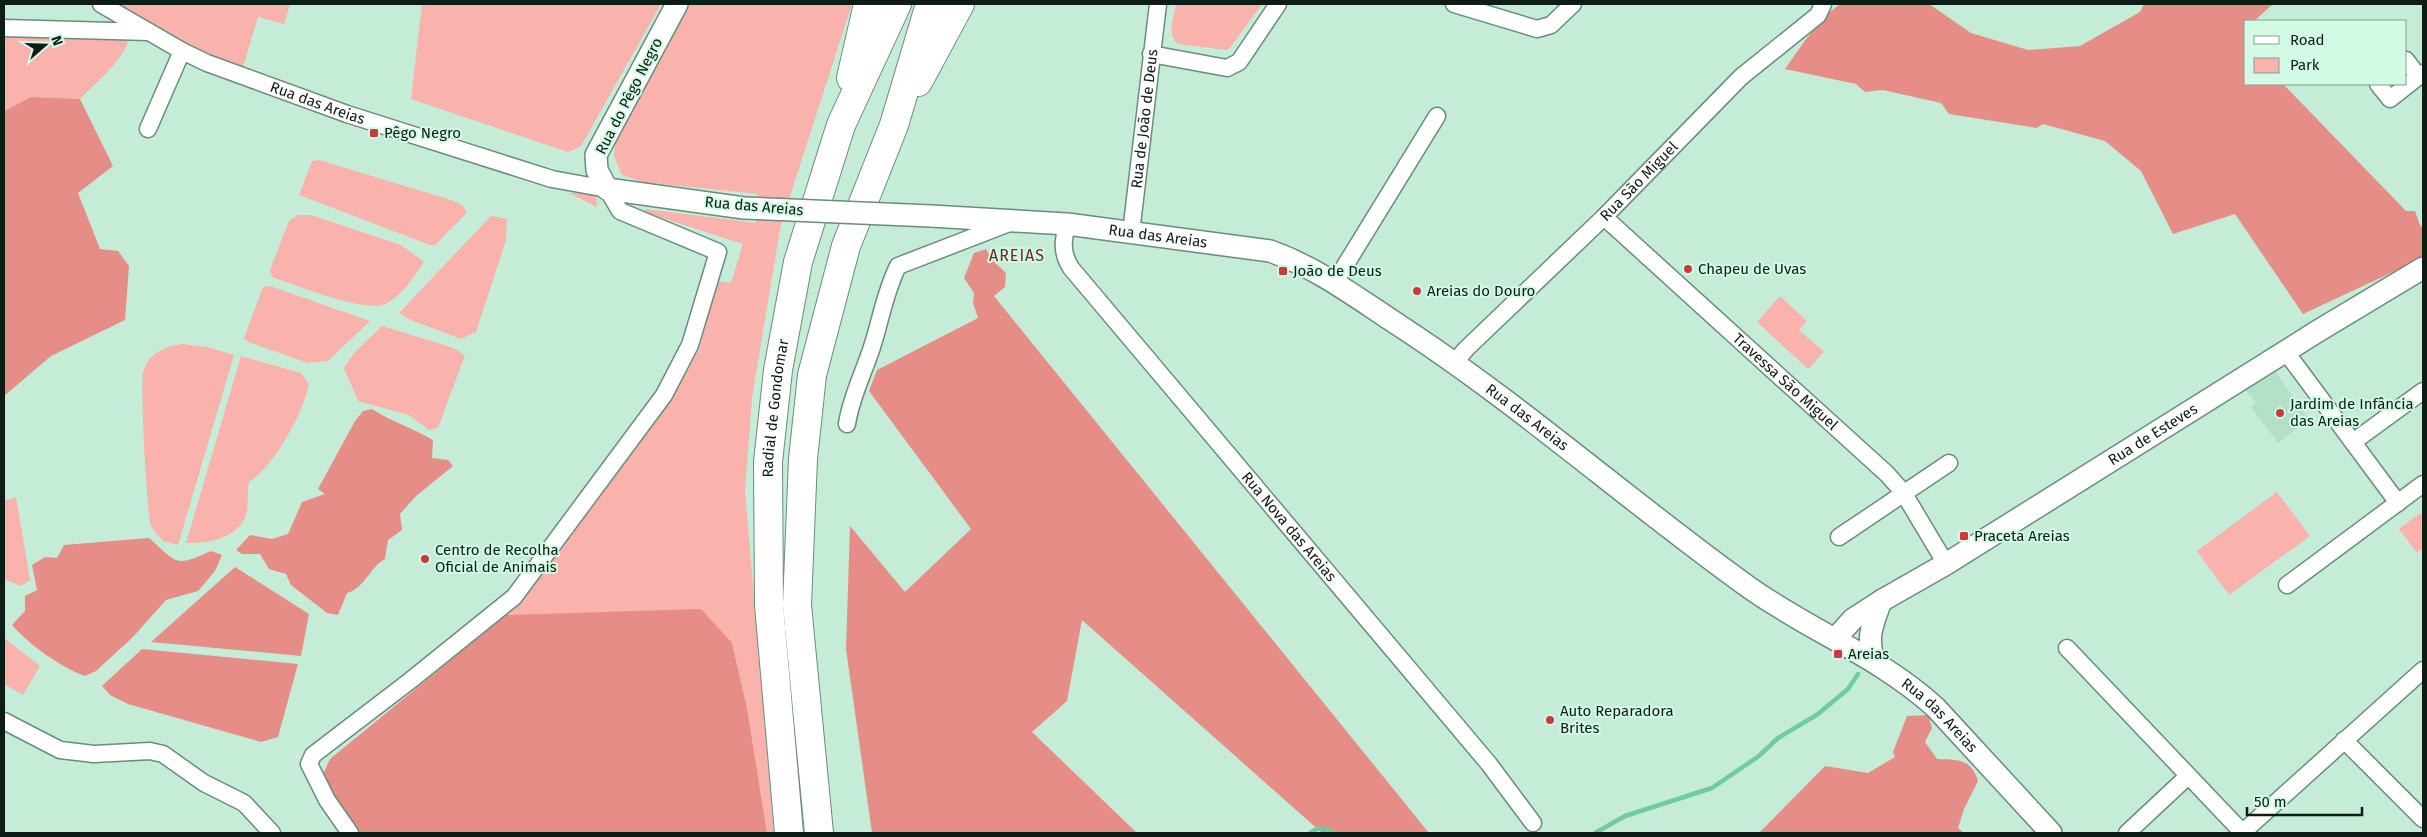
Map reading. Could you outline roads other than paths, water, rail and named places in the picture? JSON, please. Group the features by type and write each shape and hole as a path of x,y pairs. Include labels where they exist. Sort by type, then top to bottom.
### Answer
{"highway":[{"path":"840,125 868,4"},
{"name":"Radial de Gondomar","path":"790,833 769,605 768,462 778,370 798,262 840,125 897,4"},
{"path":"819,833 798,605 803,459 812,376 846,246 894,125 930,4"},
{"path":"894,125 960,4"}],"street":[{"name":"Rua das Areias","path":"102,4 152,32 182,52 207,63 347,114 552,179 744,208 1067,224 1270,251 1296,260 1336,282 1456,362 1741,582 1792,615 1875,662 1917,691 1935,707 2051,833"},
{"name":"Rua do Pêgo Negro","path":"607,188 597,170 596,155 677,4"},
{"name":"Rua de João de Deus","path":"1131,233 1158,4"},
{"path":"1151,54 1227,68 1233,67 1239,62 1278,4"},
{"path":"1454,4 1537,29 1552,25 1573,4"},
{"name":"Rua São Miguel","path":"1456,362 1466,349 1604,217 1741,77 1818,15 1823,4"},
{"path":"4,28 152,32"},
{"path":"148,129 182,52"},
{"path":"2379,85 2390,99 2421,75 2407,61"},
{"path":"1336,282 1437,116"},
{"path":"350,833 327,800 309,764 314,755 514,597 664,395 690,345 718,252 620,211 607,188"},
{"name":"Travessa São Miguel","path":"1604,217 1887,474 1903,492 1946,564"},
{"path":"848,424 849,411 872,347 889,285 898,266 1014,222"},
{"name":"Rua Nova das Areias","path":"1067,224 1063,243 1064,257 1071,268 1489,764 1533,823"},
{"name":"Rua de Esteves","path":"1841,642 1853,619 1881,601 1946,564 2423,268"},
{"path":"2286,352 2398,503"},
{"path":"2353,442 2423,391"},
{"path":"1839,537 1903,492 1949,463"},
{"path":"2287,585 2423,484"},
{"path":"1875,662 1869,648 1870,632 1881,601"},
{"name":"Rua de Esteves","path":"1792,615 1819,622 1840,618 1881,601"},
{"path":"2067,648 2242,833 2423,670"},
{"path":"4,721 60,750 94,754 150,751 163,754 204,782 244,803 272,833"},
{"path":"2344,740 2423,819"},
{"path":"2127,833 2187,777"}],"waterway":[{"path":"1595,833 1625,816 1712,788 1759,756 1778,738 1818,714 1848,689 1858,674"},
{"path":"1310,833 1322,828 1334,833"}],"place":[{"name":"Pêgo Negro","path":"374,133"},
{"name":"Chapeu de Uvas","path":"1688,269"},
{"name":"João de Deus","path":"1283,271"},
{"name":"Areias do Douro","path":"1417,291"},
{"name":"Jardim de Infância das Areias","path":"2280,413"},
{"name":"Praceta Areias","path":"1964,536"},
{"name":"Centro de Recolha Oficial de Animais","path":"425,559"},
{"name":"Areias","path":"1838,654"},
{"name":"Auto Reparadora Brites","path":"1550,720"}],"district":[{"name":"AREIAS","path":"1017,255"}]}
